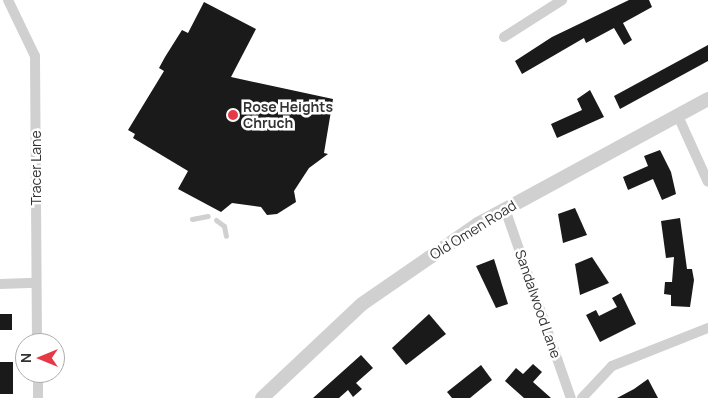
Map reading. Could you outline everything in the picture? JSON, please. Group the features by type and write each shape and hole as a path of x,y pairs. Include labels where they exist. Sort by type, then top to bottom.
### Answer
{"street":[{"name":"Tracer Lane","path":"8,0 36,56 37,333"},
{"path":"504,37 562,0"},
{"name":"Old Omen Road","path":"262,398 362,304 505,209 708,99"},
{"path":"678,116 708,182"},
{"name":"Sandalwood Lane","path":"505,209 570,398"},
{"path":"0,284 36,283"},
{"path":"582,398 612,366 708,328"},
{"path":"38,383 38,398"}],"lane":[{"path":"192,219 208,216"},
{"path":"216,220 224,226 226,236"}],"building":[{"path":"629,0 649,0 652,7 623,23 632,40 624,45 614,28 586,43 584,38 522,74 515,61 552,37"},
{"name":"Rose Heights Chruch","path":"204,2 256,29 231,77 333,99 324,153 328,154 309,168 294,191 296,202 277,214 267,215 261,207 232,203 221,212 178,189 188,171 133,138 135,134 128,130 164,71 159,68 165,57 182,30 188,33"},
{"path":"708,45 708,61 620,109 614,96"},
{"path":"590,90 604,117 557,138 551,124 582,110 577,99"},
{"path":"660,150 671,172 676,194 662,200 653,179 628,190 623,177 648,166 644,156"},
{"path":"575,208 587,235 563,243 558,214"},
{"path":"680,218 687,269 692,269 694,280 690,307 671,306 671,295 664,294 665,282 672,282 674,257 666,258 661,221"},
{"path":"592,257 609,283 580,295 575,264"},
{"path":"494,259 508,304 496,308 476,266"},
{"path":"621,293 636,324 600,342 586,315 596,310 599,316 617,307 612,298"},
{"path":"0,314 12,314 12,330 0,330"},
{"path":"429,314 446,334 406,365 392,348"},
{"path":"361,355 373,368 356,383 362,389 353,397 348,390 339,398 313,398"},
{"path":"0,362 13,362 13,394 0,394"},
{"path":"533,364 542,372 533,382 551,398 524,398 505,381 516,368 523,374"},
{"path":"481,365 492,380 470,398 452,398 447,392"},
{"path":"648,379 658,398 617,398 634,389"}],"place":[{"name":"Rose Heights Chruch","path":"233,115"}]}
